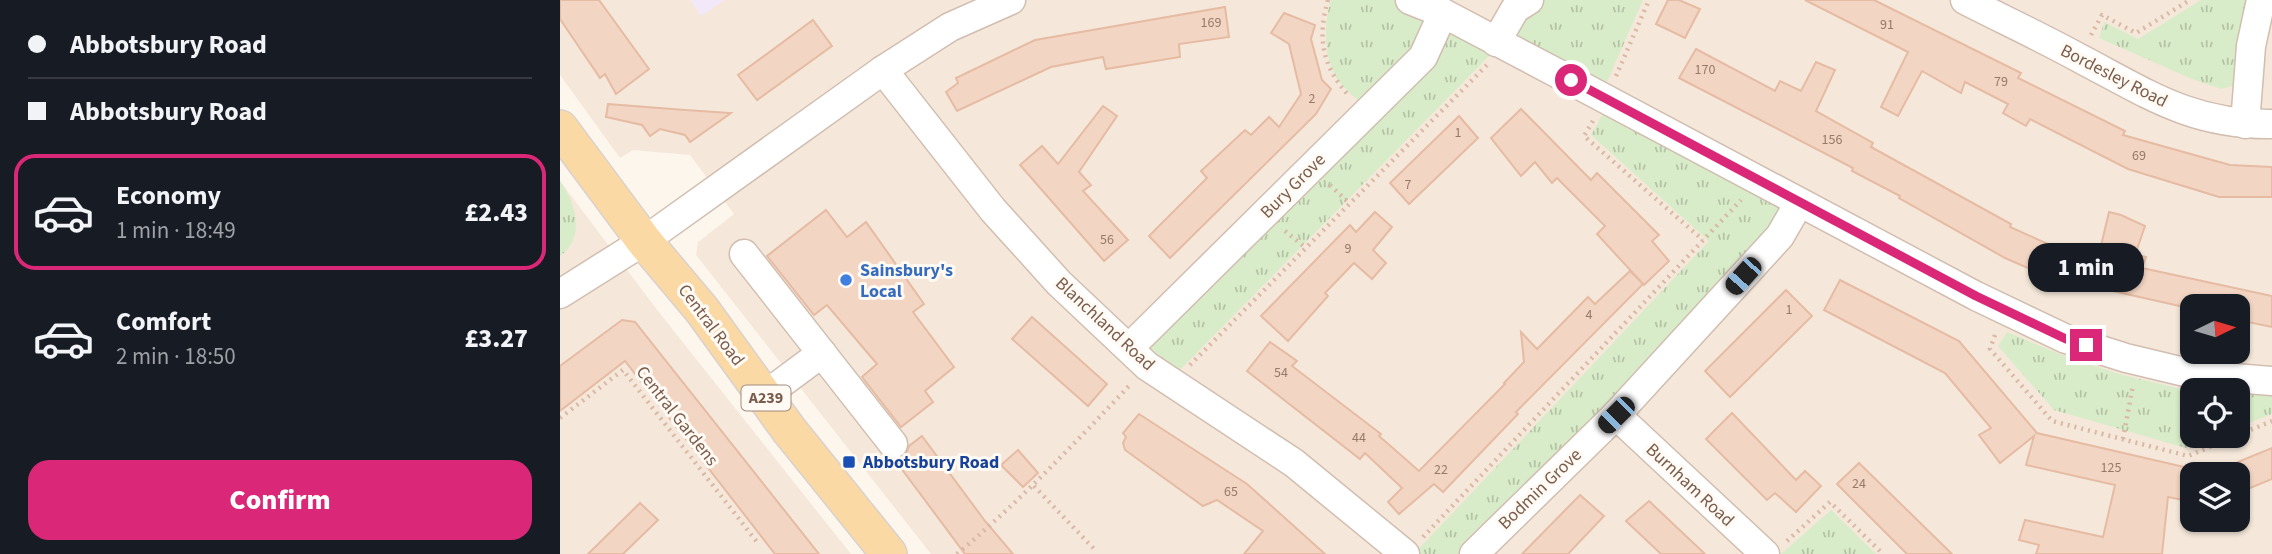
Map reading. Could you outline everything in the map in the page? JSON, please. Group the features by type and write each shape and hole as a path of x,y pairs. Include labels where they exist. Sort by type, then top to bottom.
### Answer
{"main road":[{"name":"Central Road","path":"560,128 644,241 702,310 764,396 889,554"}],"street":[{"path":"560,295 644,241 883,70 950,27 1011,0"},
{"path":"1410,0 1443,13 1799,203 2066,339 2138,361 2197,375 2272,381"},
{"path":"1500,45 1516,9 1529,0"},
{"name":"Bordesley Road","path":"1965,0 2163,103 2202,116 2258,124"},
{"path":"2258,124 2252,46 2261,0"},
{"name":"Bury Grove","path":"1138,357 1367,112 1423,57 1443,13"},
{"name":"Blanchland Road","path":"883,70 993,210 1059,283 1138,357 1294,463 1411,549"},
{"name":"Bodmin Grove","path":"1474,554 1616,415 1780,236 1799,203"},
{"path":"744,254 893,444"},
{"path":"764,396 822,353"},
{"name":"Burnham Road","path":"1616,415 1774,550"}],"path":[{"path":"1328,0 1322,19 1322,44 1330,68 1334,79 1367,112"},
{"path":"2080,58 2102,15 2136,33 2190,0"},
{"path":"1173,383 1500,45"},
{"path":"1411,549 1759,181"},
{"path":"2005,310 1990,349 2052,421 2188,456 2207,448"},
{"path":"957,554 1034,486 1138,357"},
{"path":"2123,439 2138,361"},
{"name":"Central Gardens","path":"560,418 623,370 757,542"},
{"path":"2250,430 2272,421"},
{"path":"1034,486 1096,551"},
{"path":"1774,550 1830,502 1883,554"}],"shaded area":[{"path":"560,0 691,0 701,15 725,0 2272,0 2272,554 931,554 696,255 698,242 734,214 690,155 633,150 620,158 560,75"},
{"path":"691,0 725,0 701,16"},
{"path":"560,181 658,311 851,554 560,554"}],"green space":[{"path":"1331,0 1397,0 1497,48 1173,377 1135,348 1372,113 1343,87 1332,68 1326,38"},
{"path":"1540,0 1643,0 1603,91 1505,39"},
{"path":"2201,0 2249,0 2236,85 2221,89 2099,38 2104,22 2138,39"},
{"path":"1607,106 1792,208 1466,554 1414,554 1709,241 1591,135"},
{"path":"560,181 574,210 576,230 568,249 560,256"},
{"path":"2007,332 2062,355 2119,374 2180,389 2180,446 2054,410 1998,346"},
{"path":"2250,394 2272,394 2272,414 2250,422"},
{"path":"1831,510 1876,554 1781,554"}],"building":[{"path":"560,0 599,0 649,69 616,94 605,74 600,78 560,19"},
{"path":"1668,0 1679,0 1700,9 1685,38 1656,24"},
{"path":"1805,0 1874,0 2021,73 2018,78 2125,131 2123,135 2230,165 2272,167 2272,197 2219,197 2128,169 2030,119 2026,126 2003,113 2008,104 1965,82 1961,93 1922,71 1898,116 1881,107 1908,52"},
{"path":"1225,7 1229,37 1179,44 1180,57 1106,69 1103,57 1051,67 957,111 946,92 958,83 956,78 1035,40"},
{"path":"1284,13 1315,25 1311,39 1322,80 1331,89 1316,114 1170,258 1149,236 1207,178 1201,171 1245,130 1251,135 1269,117 1279,127 1301,94 1289,44 1271,33"},
{"path":"813,20 832,46 757,100 738,75"},
{"path":"1696,49 1775,91 1780,81 1801,91 1816,62 1835,70 1816,111 1873,143 1871,147 2011,224 2010,227 2077,257 2079,249 2099,254 2109,212 2121,215 2145,226 2135,255 2146,257 2142,268 2272,296 2272,327 2250,322 2250,294 2180,294 2180,306 2059,279 2058,281 2005,258 1852,171 1853,168 1679,78"},
{"path":"608,104 731,113 690,142 685,135 660,129 650,136 642,125 606,117"},
{"path":"1103,106 1117,116 1079,172 1091,185 1083,191 1128,240 1104,261 1020,165 1042,146 1058,164"},
{"path":"1521,109 1591,180 1597,173 1659,235 1652,241 1669,261 1644,285 1597,234 1605,226 1557,178 1552,183 1535,162 1521,176 1491,138"},
{"path":"1459,116 1478,138 1409,204 1390,183"},
{"name":"Sainsbury's Local","path":"826,210 847,237 866,222 924,304 913,312 954,367 925,391 933,402 901,427 862,377 877,364 827,305 814,315 767,256"},
{"path":"1375,212 1392,227 1373,250 1386,263 1372,279 1354,263 1325,293 1328,296 1288,341 1261,316 1350,225 1356,232"},
{"path":"1630,271 1643,284 1516,412 1518,414 1443,492 1434,484 1399,514 1388,502 1402,488 1365,453 1360,459 1247,371 1270,342 1297,361 1292,366 1381,434 1379,436 1419,471 1524,362 1521,332 1537,349 1588,297 1595,304"},
{"path":"1840,280 1959,341 2037,433 2180,466 2180,499 2168,497 2162,554 2036,554 2039,545 2019,540 2025,520 2103,537 2115,485 2026,465 2034,436 2000,463 1979,435 1991,428 1945,373 1824,310"},
{"path":"1786,290 1812,316 1730,397 1705,371"},
{"path":"1032,317 1107,384 1088,406 1012,339"},
{"path":"622,320 635,322 819,554 775,554 625,361 560,411 560,366"},
{"path":"1732,413 1796,480 1805,471 1821,486 1796,512 1775,493 1767,500 1706,439"},
{"path":"1139,414 1247,484 1325,554 1244,554 1263,531 1217,500 1203,506 1125,450 1123,443 1126,437 1123,433"},
{"path":"922,436 1013,554 965,554 895,460 904,457 909,446"},
{"path":"2272,448 2272,479 2250,488 2250,462 2238,462"},
{"path":"1018,450 1038,473 1023,487 1001,465"},
{"path":"1859,463 1952,554 1907,554 1837,484"},
{"path":"1580,495 1604,516 1568,554 1522,554"},
{"path":"1649,501 1705,554 1661,554 1626,521"},
{"path":"640,503 658,520 623,554 588,554"}],"place":[{"name":"Sainsbury's Local","path":"846,280"},
{"name":"Abbotsbury Road","path":"849,462"}],"route":[{"path":"1571,80 1976,296 2066,339 2086,345"}]}
